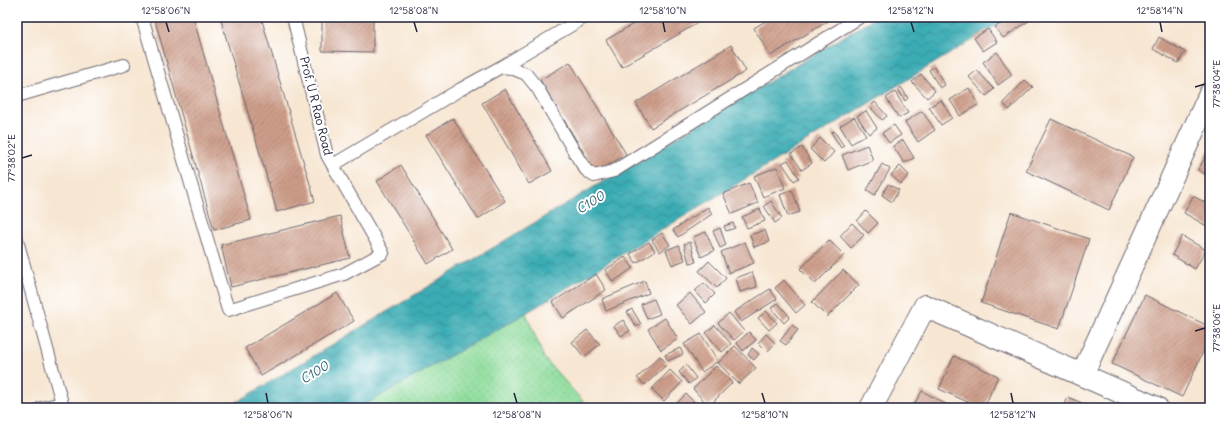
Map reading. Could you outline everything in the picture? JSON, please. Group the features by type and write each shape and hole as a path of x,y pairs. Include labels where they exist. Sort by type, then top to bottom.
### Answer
{"street":[{"path":"1082,375 1210,94"},
{"path":"871,408 925,306 1157,408"}],"lane":[{"name":"Prof. U R Rao Road","path":"142,17 228,310 344,274 383,253 327,155 293,17"},
{"path":"333,165 585,17"},
{"path":"501,67 511,68 526,74 538,90 578,158 586,170 594,176 614,171 860,17"},
{"path":"17,96 124,65"},
{"path":"17,240 62,403 41,408"}],"green space":[{"path":"526,313 544,358 589,408 359,408"}],"water":[{"name":"C100","path":"876,17 1010,17 526,313 359,408 227,408"}],"building":[{"path":"154,17 193,17 251,220 214,230"},
{"path":"220,17 261,17 315,201 277,212"},
{"path":"322,17 373,17 373,52 322,51"},
{"path":"645,17 708,17 622,67 606,40"},
{"path":"772,17 835,17 770,56 754,28"},
{"path":"1010,17 1035,17 1003,38 995,27"},
{"path":"988,29 997,42 983,51 974,38"},
{"path":"1159,37 1185,52 1178,63 1153,49"},
{"path":"731,45 746,71 651,128 636,103"},
{"path":"997,52 1012,75 998,85 983,62"},
{"path":"570,62 626,154 596,173 540,80"},
{"path":"934,67 945,85 940,88 929,70"},
{"path":"977,70 994,89 986,96 969,77"},
{"path":"921,74 935,91 927,98 912,82"},
{"path":"1025,80 1033,87 1009,110 1003,103"},
{"path":"901,87 908,98 905,101 898,89"},
{"path":"969,88 979,104 960,116 950,100"},
{"path":"505,89 552,171 529,184 482,103"},
{"path":"895,92 908,113 899,118 886,98"},
{"path":"941,100 952,118 941,125 929,107"},
{"path":"875,102 887,116 882,120 870,107"},
{"path":"866,111 877,128 869,134 857,116"},
{"path":"922,111 935,130 918,142 905,122"},
{"path":"854,117 866,135 851,144 840,126"},
{"path":"453,118 505,201 478,219 426,135"},
{"path":"1051,119 1133,157 1109,210 1026,171"},
{"path":"894,125 901,135 889,143 882,133"},
{"path":"834,131 844,146 841,148 831,132"},
{"path":"820,138 834,152 824,163 810,149"},
{"path":"903,140 914,158 904,163 893,146"},
{"path":"867,145 873,160 848,170 842,155"},
{"path":"802,147 812,163 802,170 791,154"},
{"path":"1210,148 1210,177 1198,170"},
{"path":"788,160 799,178 794,181 782,163"},
{"path":"882,164 890,169 875,195 867,190"},
{"path":"401,165 452,249 428,264 377,181"},
{"path":"900,166 909,175 901,184 891,175"},
{"path":"777,167 785,188 763,197 754,176"},
{"path":"749,183 758,203 732,214 723,194"},
{"path":"888,184 899,190 892,202 882,195"},
{"path":"792,190 800,212 788,216 780,195"},
{"path":"1193,196 1210,205 1210,228 1184,213"},
{"path":"771,201 782,218 775,223 764,206"},
{"path":"708,207 712,214 678,237 673,230"},
{"path":"760,209 765,221 747,228 742,217"},
{"path":"866,211 878,223 868,233 857,221"},
{"path":"1011,212 1089,239 1059,329 981,303"},
{"path":"340,216 350,258 231,287 221,245"},
{"path":"733,223 735,228 726,231 724,226"},
{"path":"852,223 864,235 851,248 840,236"},
{"path":"720,228 726,245 720,248 713,231"},
{"path":"765,230 769,242 754,247 750,235"},
{"path":"706,232 714,251 701,257 693,237"},
{"path":"662,233 670,245 660,252 652,240"},
{"path":"1182,236 1206,250 1195,269 1172,255"},
{"path":"829,240 844,255 815,284 800,269"},
{"path":"649,242 655,251 636,263 630,254"},
{"path":"690,242 696,262 689,263 684,244"},
{"path":"745,242 754,263 729,273 721,252"},
{"path":"679,245 685,260 672,265 666,250"},
{"path":"625,257 633,268 613,282 605,270"},
{"path":"709,261 726,278 717,288 699,271"},
{"path":"843,270 859,285 827,317 812,302"},
{"path":"752,272 757,287 740,292 736,278"},
{"path":"596,274 606,290 563,318 553,302"},
{"path":"784,280 805,305 796,313 775,288"},
{"path":"645,281 649,293 606,311 602,299"},
{"path":"704,283 715,294 706,303 695,291"},
{"path":"770,289 777,299 741,322 734,312"},
{"path":"337,293 354,321 261,376 245,348"},
{"path":"690,293 706,312 692,324 676,305"},
{"path":"1145,295 1210,327 1210,337 1182,397 1112,364"},
{"path":"654,299 660,314 647,319 641,304"},
{"path":"778,303 790,317 784,323 771,308"},
{"path":"632,309 641,324 636,327 627,312"},
{"path":"766,311 777,323 769,330 758,318"},
{"path":"729,313 744,331 734,340 718,323"},
{"path":"665,318 678,339 661,350 648,329"},
{"path":"623,320 630,331 621,336 614,326"},
{"path":"715,325 731,344 722,352 706,333"},
{"path":"792,325 798,330 786,345 780,341"},
{"path":"587,330 600,344 584,357 572,342"},
{"path":"749,332 756,340 743,351 737,343"},
{"path":"701,334 718,361 702,372 684,344"},
{"path":"766,334 775,343 767,352 758,343"},
{"path":"735,346 756,368 739,384 718,363"},
{"path":"680,348 683,354 668,361 665,355"},
{"path":"752,348 759,354 754,360 748,355"},
{"path":"660,356 667,364 645,385 637,378"},
{"path":"954,356 998,376 984,408 939,389"},
{"path":"686,365 696,378 689,384 679,372"},
{"path":"716,366 732,383 709,406 693,389"},
{"path":"670,370 682,382 664,401 652,389"},
{"path":"922,391 953,408 912,408"},
{"path":"686,394 700,408 672,408"},
{"path":"1068,397 1094,408 1064,408"}]}
